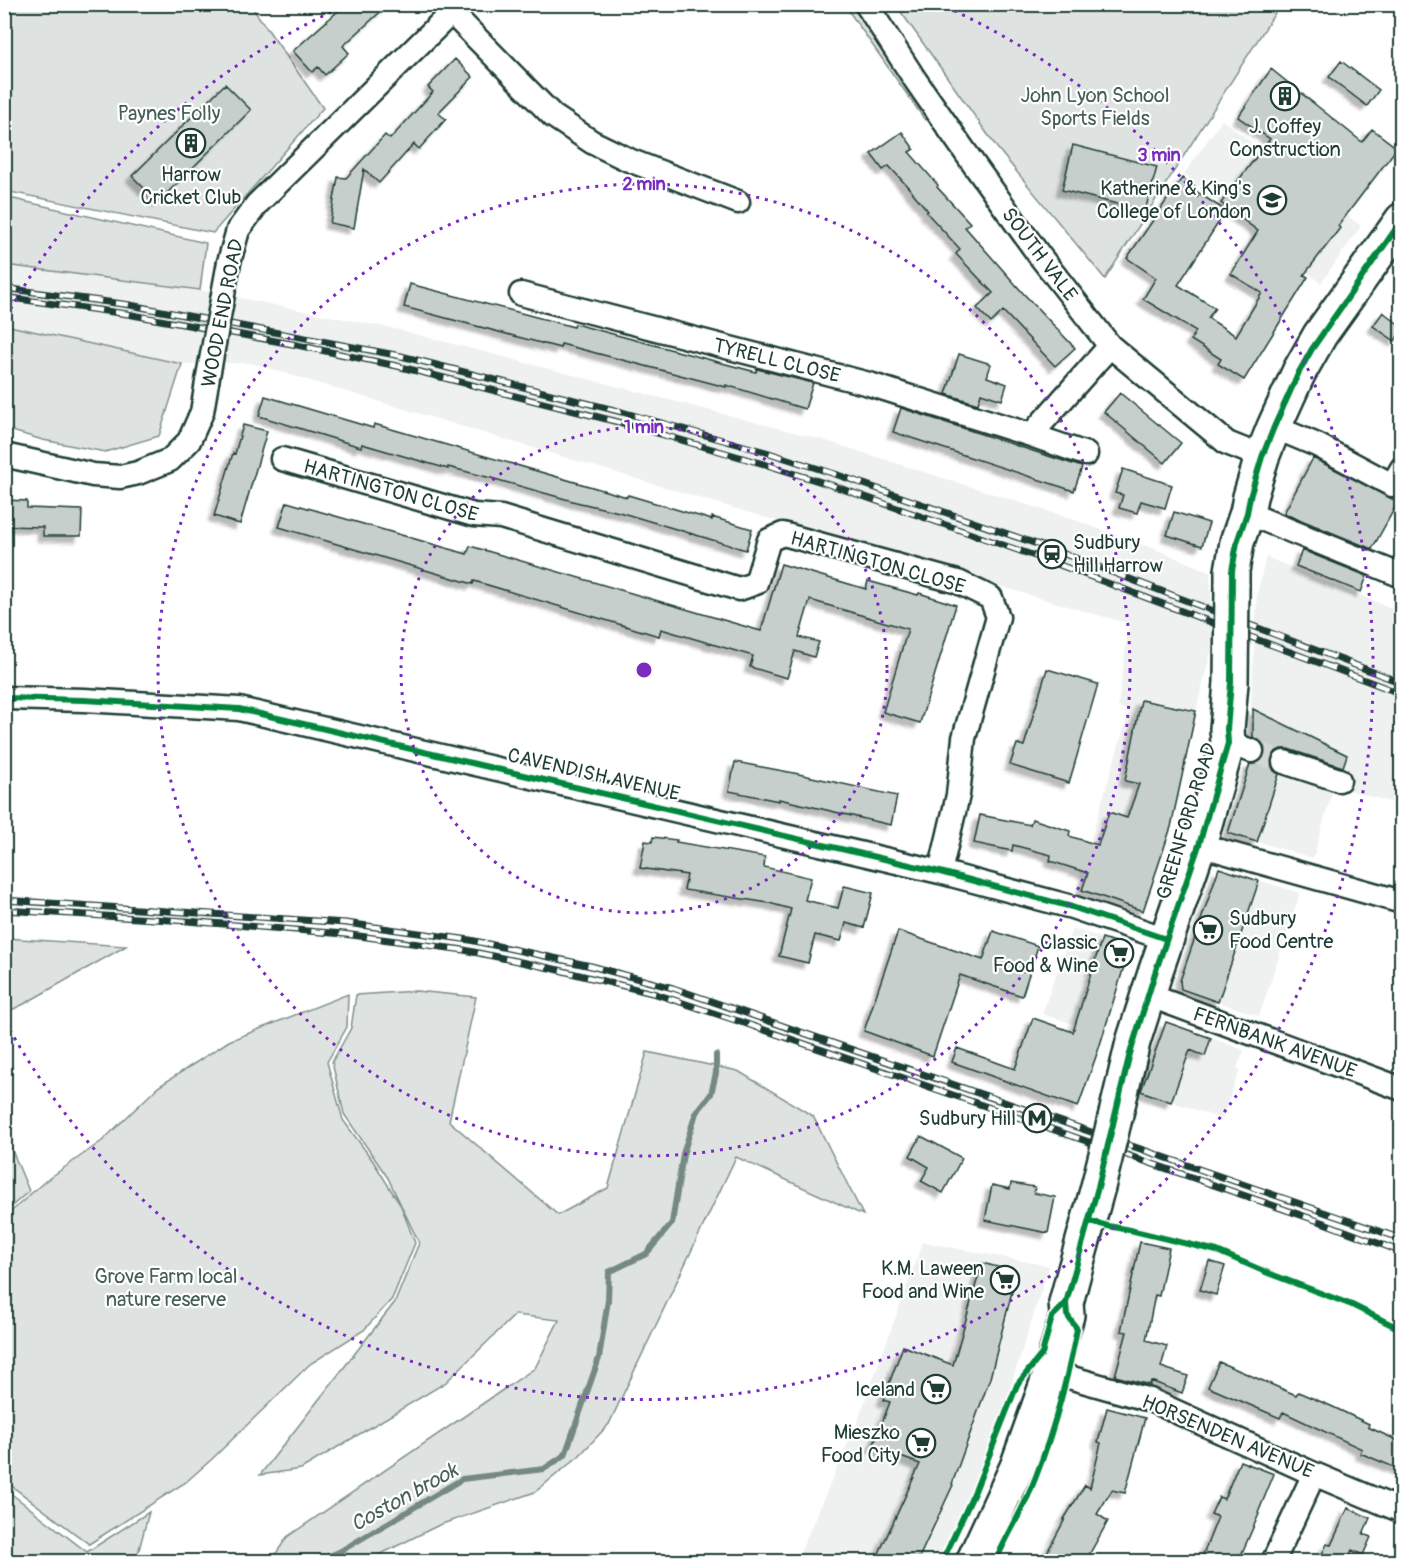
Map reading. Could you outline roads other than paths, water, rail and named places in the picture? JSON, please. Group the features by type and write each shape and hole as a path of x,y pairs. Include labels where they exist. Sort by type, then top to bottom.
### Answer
{"main road":[{"name":"GREENFORD ROAD","path":"973,1562 1017,1467 1051,1372 1067,1315 1066,1303 1098,1187 1129,1057 1166,939 1199,845 1240,747 1227,729 1231,683 1232,571 1237,542 1262,457 1299,372 1320,335 1401,220"}],"street":[{"name":"SOUTH VALE","path":"866,4 975,166 1039,255 1110,346 1227,443 1262,457"},
{"path":"456,9 553,116 591,142 629,160 738,202"},
{"name":"WOOD END ROAD","path":"4,455 93,475 120,477 138,473 170,460 189,441 202,412 229,262 238,230 256,204 456,9"},
{"name":"TYRELL CLOSE","path":"520,294 869,384 1086,454"},
{"path":"1031,435 1110,346"},
{"path":"1274,427 1317,445 1392,485 1401,468"},
{"name":"HARTINGTON CLOSE","path":"282,459 474,515 501,517 739,589 756,583 769,540 783,534 958,582 991,598 998,617 964,738 958,795 940,872"},
{"path":"1246,513 1401,576"},
{"name":"CAVENDISH AVENUE","path":"4,698 239,709 940,872 1072,907 1166,939"},
{"path":"1284,762 1339,780"},
{"path":"1199,845 1401,902"},
{"name":"FERNBANK AVENUE","path":"1148,995 1401,1089"},
{"name":"HORSENDEN AVENUE","path":"1051,1372 1150,1400 1401,1511"},
{"path":"1273,1562 1314,1474"}],"waterway":[{"name":"Coston brook","path":"315,1562 339,1552 462,1479 544,1469 565,1455 599,1358 608,1300 609,1272 646,1254 672,1223 683,1154 696,1113 711,1094 716,1073 716,1055"}],"tunnel":[{"path":"1252,751 1284,762"}],"railway":[{"path":"4,288 130,305 401,356 622,412 766,452 1054,550 1402,683"},
{"path":"4,297 127,314 292,344 397,366 622,423 831,485 1049,561 1402,694"},
{"path":"4,900 346,923 470,940 591,966 673,988 1402,1239"},
{"path":"4,910 187,921 344,934 464,950 559,970 656,994 744,1023 1402,1252"}],"place":[{"name":"J. Coffey Construction","path":"1285,96"},
{"name":"Harrow Cricket Club","path":"191,143"},
{"name":"Katherine & King's College of London","path":"1272,200"},
{"name":"Sudbury Hill Harrow","path":"1052,554"},
{"name":"Sudbury Food Centre","path":"1208,930"},
{"name":"Classic Food & Wine","path":"1119,953"},
{"name":"Sudbury Hill","path":"1037,1118"},
{"name":"K.M. Laween Food and Wine","path":"1005,1280"},
{"name":"Iceland","path":"936,1389"},
{"name":"Mieszko Food City","path":"921,1443"}],"park label":[{"name":"John Lyon School Sports Fields","path":"1095,106"},
{"name":"Paynes Folly","path":"169,113"},
{"name":"Grove Farm local nature reserve","path":"166,1288"}]}
